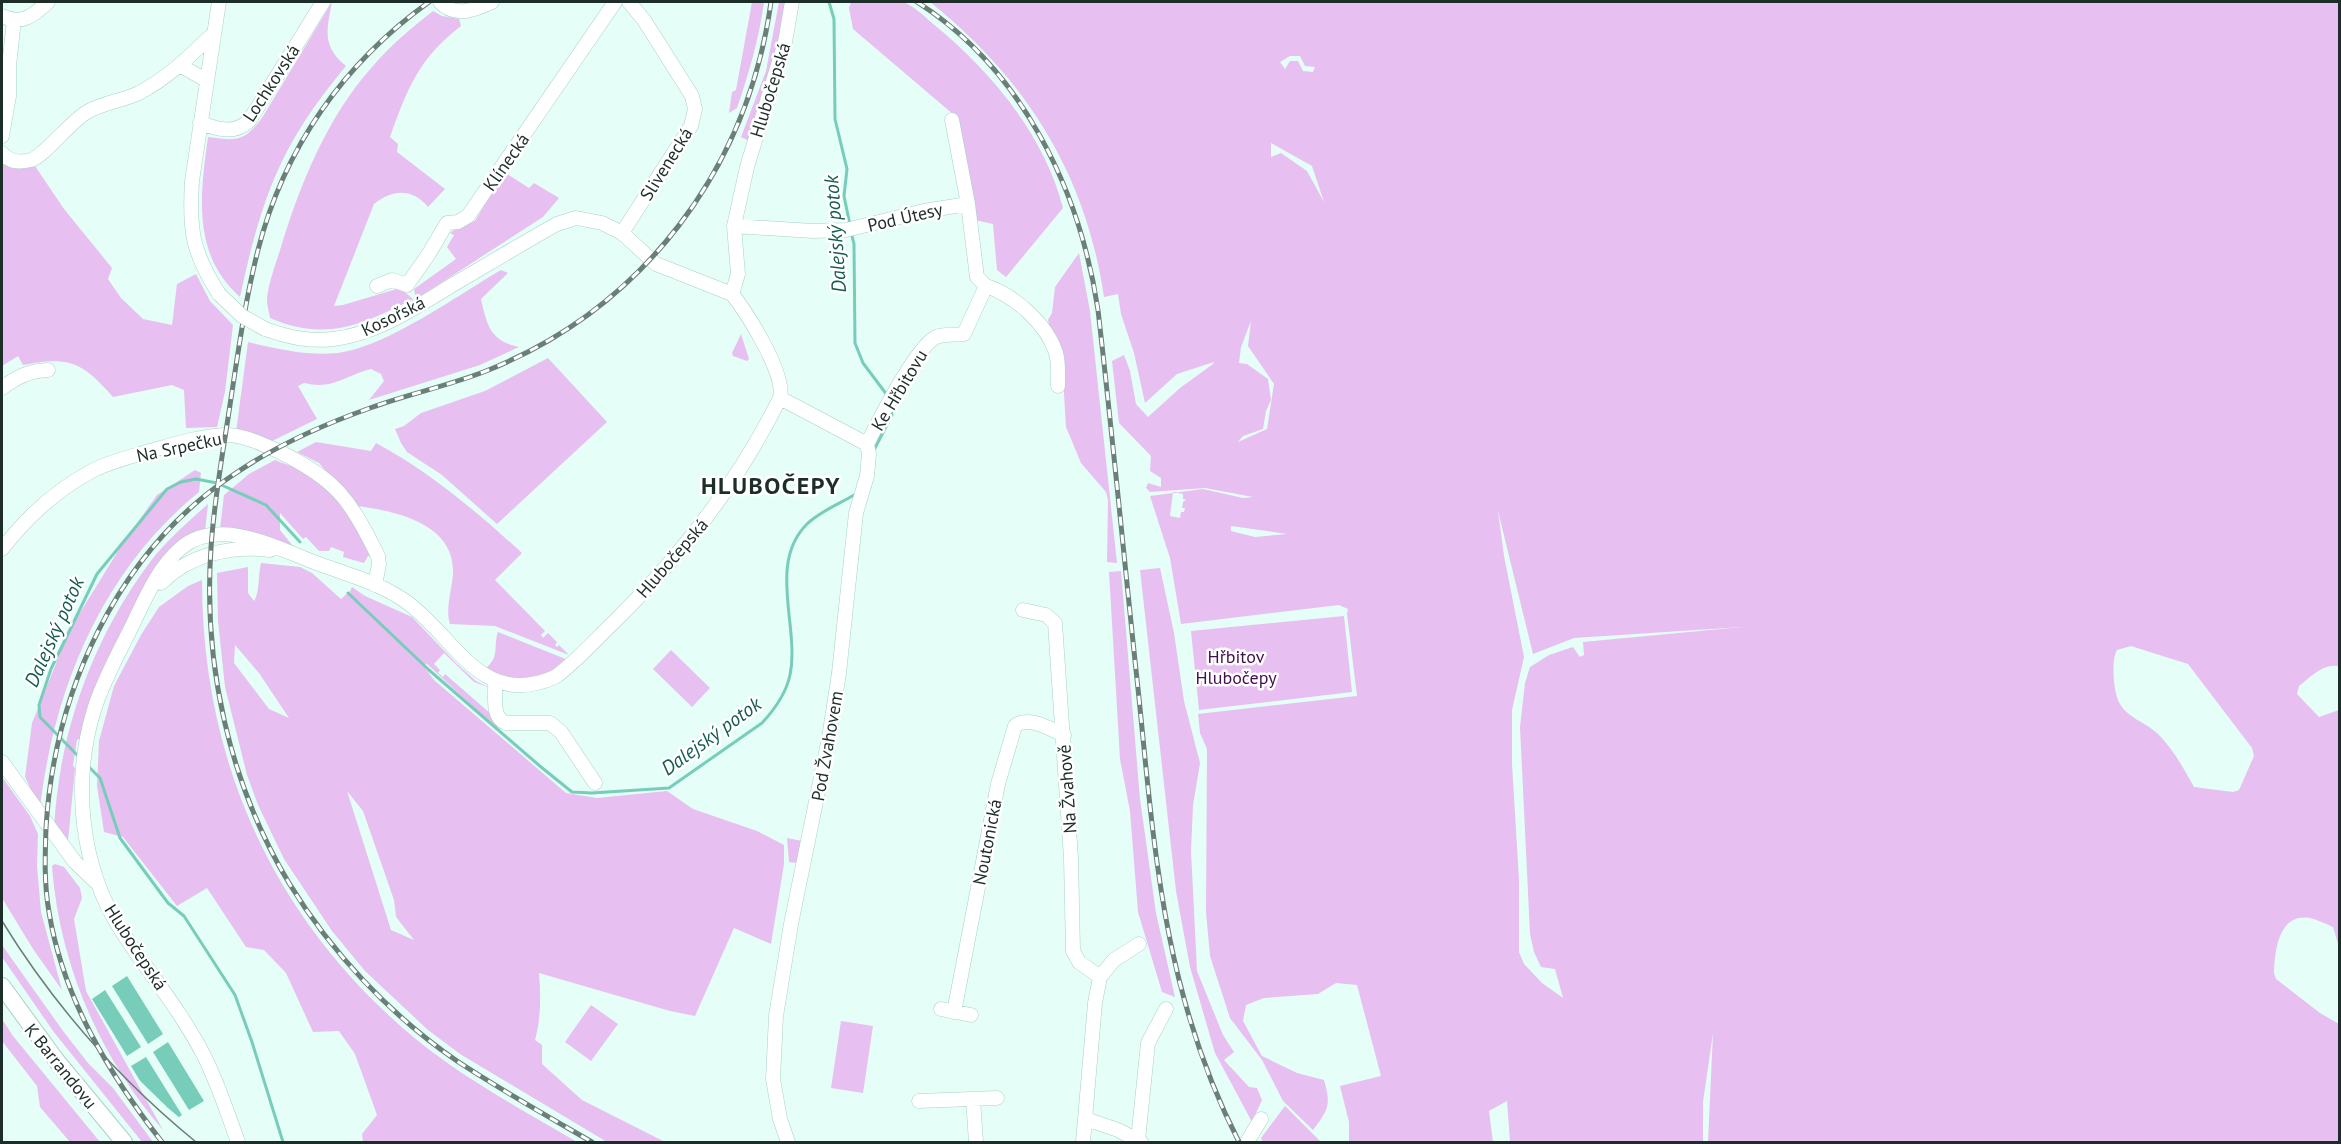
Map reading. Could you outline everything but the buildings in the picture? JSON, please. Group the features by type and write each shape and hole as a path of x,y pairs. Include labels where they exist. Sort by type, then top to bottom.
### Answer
{"main road":[{"name":"K Barrandovu","path":"2,986 56,1060 124,1143"},
{"name":"K Barrandovu","path":"2,1006 45,1065 110,1143"}],"street":[{"path":"2,136 9,96 8,18 24,20 34,15 48,2"},
{"name":"Kosořská","path":"219,2 192,181 191,225 199,260 219,294 242,316 266,328 307,340 347,337 370,330 402,315 565,220 590,219 622,233 656,264 732,294"},
{"name":"Lochkovská","path":"200,123 232,131 249,121 323,2"},
{"path":"440,2 446,8 465,12 476,10 492,2"},
{"name":"Klínecká","path":"377,286 392,280 407,285 447,223 459,222 468,216 615,2"},
{"name":"Slivenecká","path":"622,233 692,126 695,109 692,96 644,20 628,2"},
{"name":"Hlubočepská","path":"732,294 738,274 734,226 747,167 785,42 792,2"},
{"path":"2,153 7,159 17,162 33,160 88,111 139,92 181,66 214,33"},
{"path":"181,66 206,80"},
{"name":"Pod Útesy","path":"952,120 968,204 977,276 986,286"},
{"name":"Pod Útesy","path":"734,226 813,231 851,229 924,211 968,204"},
{"path":"986,286 1000,291 1040,324 1056,352 1058,386"},
{"name":"Ke Hřbitovu","path":"867,444 891,398 928,342 938,336 964,334 986,286"},
{"path":"732,294 765,347 780,386 780,399 867,444"},
{"path":"2,388 18,376 33,371 48,370"},
{"name":"Hlubočepská","path":"238,1143 203,1054 178,1010 120,929 99,886 90,856 84,822 83,776 87,739 95,707 106,679 157,577 181,548 199,539 219,535 244,537 277,546 398,596 417,610 481,674 495,681 524,686 555,677 644,593 722,498 780,399"},
{"name":"Na Srpečku","path":"2,549 39,508 91,471 183,442 228,435 256,441 290,457 322,475 337,488 352,506 378,556 379,564 375,585"},
{"name":"Pod Žvahovem","path":"788,1143 780,1119 773,1079 776,1016 829,738 839,673 856,513 867,476 869,454 867,444"},
{"name":"Na Žvahově","path":"1023,610 1046,615 1055,623 1064,735 1074,951 1079,962 1100,977"},
{"path":"495,681 496,715 500,721 550,723 561,732 595,783"},
{"name":"Noutonická","path":"971,1015 947,1011 1006,752 1015,726 1020,722 1027,721 1064,735"},
{"path":"2,762 74,860 99,886"},
{"path":"1083,1143 1095,1003 1100,977 1114,960 1139,944"},
{"path":"1086,1119 1118,1130 1139,1141 1148,1043 1166,1009"},
{"path":"919,1101 997,1098"},
{"path":"973,1099 976,1143"},
{"path":"1246,1143 1261,1119"}],"green space":[{"path":"332,2 328,28 329,44 338,59 346,66 307,118 276,175 255,235 240,297 225,280 214,262 203,223 203,181 208,137 239,138 245,136 256,126"},
{"path":"752,2 764,2 759,29 737,108 729,113 732,92 736,90"},
{"path":"779,2 786,2 780,40 749,141 741,137 766,71"},
{"path":"851,2 902,2 918,11 954,41 994,83 1012,105 1043,154 1063,208 1006,277 997,270 993,224 975,220 954,115 853,29 849,8"},
{"path":"930,2 2339,2 2339,666 2327,667 2317,672 2299,686 2297,694 2319,717 2339,710 2339,947 2333,927 2310,918 2291,921 2280,935 2274,973 2276,979 2320,1013 2339,1024 2339,1142 1708,1142 1713,1033 1703,1102 1703,1142 1510,1142 1507,1101 1489,1111 1493,1142 1349,1142 1349,1122 1340,1086 1381,1076 1357,985 1336,983 1318,994 1264,998 1246,1005 1243,1021 1262,1056 1297,1073 1324,1080 1327,1106 1313,1130 1283,1101 1262,1060 1230,1018 1210,956 1206,912 1207,749 1200,733 1198,714 1357,696 1348,609 1339,605 1181,624 1170,558 1150,496 1173,493 1170,516 1180,518 1185,508 1182,508 1183,502 1186,500 1183,499 1183,494 1176,493 1203,489 1243,498 1253,497 1205,488 1150,492 1146,488 1148,483 1161,487 1161,478 1150,471 1151,456 1119,423 1112,361 1124,355 1130,371 1136,404 1148,417 1214,362 1177,374 1145,403 1134,353 1121,314 1118,294 1104,297 1095,252 1083,210 1066,170 1046,132 1022,97 995,63","holes":["1290,56 1300,56 1305,66 1315,67 1313,72 1303,71 1298,61 1290,61 1285,69 1280,62","1271,143 1312,166 1324,202 1307,171 1281,153 1271,157","1251,321 1248,346 1274,384 1267,429 1238,442 1243,436 1263,429 1266,411 1271,400 1268,379 1247,364 1239,363 1241,347","1498,511 1533,654 1574,638 1742,627 1583,642 1584,655 1580,657 1573,647 1549,655 1530,667 1525,683 1520,727 1530,934 1534,952 1541,967 1555,969 1563,998 1542,983 1524,964 1519,952 1519,880 1512,764 1512,710 1524,657 1504,556","1231,526 1287,534 1255,537 1231,531","2131,646 2188,664 2252,748 2254,756 2239,790 2233,792 2194,787 2163,739 2153,729 2127,713 2120,704 2114,685 2117,650"]},
{"path":"433,11 442,16 459,19 461,26 435,50 416,76 402,104 390,137 398,144 397,152 445,189 428,207 416,196 402,193 388,195 374,204 334,306 400,288 413,299 360,323 343,327 308,329 270,318 267,295 270,281 297,199 329,129 356,86 372,67"},
{"path":"2,161 33,163 64,209 112,268 108,279 121,298 143,319 172,325 177,284 196,274 210,301 233,325 225,392 217,427 186,428 184,390 172,385 113,397 92,376 74,364 53,361 23,365 18,356 2,366"},
{"path":"504,172 529,188 534,183 559,198 543,217 416,299 414,289 456,259 447,247 454,235 450,233 459,226 475,221"},
{"path":"1079,253 1090,311 1117,563 1107,562 1108,500 1106,492 1081,463 1066,427 1063,377 1048,320 1052,313 1055,287"},
{"path":"501,270 508,273 481,299 483,308 488,324 496,336 502,341 519,347 480,365 369,400 384,381 381,374 371,369 323,385 304,383 298,386 317,419 270,442 236,432 248,342 315,354 357,349 399,331"},
{"path":"741,334 749,359 747,361 733,356 732,353"},
{"path":"548,358 607,422 497,524 442,475 407,452 395,429 404,426 421,413 485,391"},
{"path":"316,442 371,451 376,443 434,480 470,508 522,553 495,580 545,631 541,635 543,638 548,633 557,642 555,645 557,647 559,645 569,655 495,626 450,624 448,606 453,574 451,557 445,543 421,523 389,512 357,506 319,463 297,452"},
{"path":"275,460 309,473 336,495 372,557 368,556 364,563 343,557 344,552 331,547 329,551 319,551 306,537 303,539 280,513 280,530 293,546 264,535 220,529 224,495 249,474"},
{"path":"195,470 201,473 199,492 165,523 136,557 110,594 89,634 71,675 57,719 40,808 25,777 32,723 70,629 123,543 157,495"},
{"path":"208,504 205,532 172,552 82,737 77,740 68,841 54,829 57,793 71,722 95,655 129,592 150,562 170,539"},
{"path":"261,563 300,567 312,573 341,599 352,587 365,596 412,617 457,664 476,681 490,688 474,682 444,653 434,664 440,670 438,673 443,677 445,674 491,714 499,725 496,728 426,663 425,668 434,680 566,793 597,798 667,791 693,809 757,831 784,845 784,864 771,944 734,928 695,1016 670,1011 539,973 540,1007 535,1040 542,1045 542,1064 582,1100 665,1142 607,1142 460,1054 428,1030 365,971 332,931 284,859 258,805 247,775 225,687 218,621 217,573 248,567 248,593 254,601","holes":["235,645 259,673 289,718 269,709 234,663","347,791 363,811 394,900 396,917 414,940 391,930"]},
{"path":"1160,568 1174,633 1184,701 1200,763 1193,805 1191,851 1197,971 1223,1035 1234,1052 1224,1060 1249,1087 1257,1088 1262,1100 1252,1122 1215,1053 1190,967 1176,891 1140,570"},
{"path":"1121,571 1140,799 1156,913 1175,997 1162,992 1138,912 1130,811 1120,759 1109,572"},
{"path":"202,580 205,648 216,713 233,775 256,835 287,891 324,945 367,994 417,1040 475,1081 577,1142 363,1142 362,1134 377,1115 355,1054 339,1031 313,1032 286,973 264,950 246,947 207,888 177,906 123,837 104,832 97,786 99,741 114,686 159,607 188,586"},
{"name":"Hřbitov Hlubočepy","path":"1344,616 1352,692 1199,710 1191,631"},
{"path":"498,632 568,660 548,672 530,678 520,679 488,670 487,667 494,659"},
{"path":"671,650 710,688 692,707 653,669"},
{"path":"2,777 30,816 38,834 37,866 41,912 62,990 33,949 2,898"},
{"path":"787,838 802,841 803,864 789,862"},
{"path":"55,864 64,867 80,888 82,898 74,919 86,991 163,1130 120,1071 86,1007 63,938 52,866"},
{"path":"2,945 63,1031 88,1063 113,1088 153,1142 142,1142 53,1031 2,957"},
{"path":"591,1005 618,1024 591,1061 565,1042"},
{"path":"2,1019 13,1036 100,1142 70,1142 40,1107 37,1086 2,1041"},
{"path":"841,1021 873,1026 863,1093 831,1088"},
{"path":"1285,1106 1321,1142 1263,1142 1261,1138"}],"shaded area":[{"path":"127,976 163,1034 148,1044 112,986"},
{"path":"105,990 141,1047 127,1056 92,999"},
{"path":"168,1042 204,1101 189,1110 153,1052"},
{"path":"146,1057 182,1115 167,1125 131,1066"}],"pier":[{"path":"131,1072 168,1108 181,1119 165,1127"}],"waterway":[{"name":"Dalejský potok","path":"829,2 834,19 835,119 847,169 844,196 850,225"},
{"name":"Dalejský potok","path":"851,232 854,244 855,343 863,363 887,395"},
{"name":"Dalejský potok","path":"874,450 892,415 891,410"},
{"name":"Dalejský potok","path":"79,757 40,717 39,705 51,669 97,574 167,489 181,482 196,479 217,483 266,505 300,542"},
{"name":"Dalejský potok","path":"348,593 429,670 572,792 592,793 669,788 762,723 779,701 786,689 792,656 787,577 789,558 795,540 812,520 854,495"},
{"path":"88,766 100,778 120,838 168,903 184,916 235,995 283,1142"}],"tram line":[{"path":"2,921 43,982 90,1039 141,1093 196,1142"}],"railway":[{"path":"429,2 398,26 344,80 301,143 269,213 253,269 214,512 210,592 211,635 216,679 224,721 236,764 250,805 268,845 306,909 343,958 385,1003 432,1043 490,1082 592,1142"},
{"path":"162,1142 107,1062 77,1005 65,975 47,902 46,828 52,777 62,726 78,677 99,629 125,585 156,544 192,507 249,464 299,437 334,422 384,403 486,371 543,344 594,310 640,270 679,225 712,175 739,121 759,63 771,2"},
{"path":"917,2 954,30 987,62 1016,97 1061,177 1077,221 1098,310 1151,814 1167,926 1194,1034 1214,1088 1239,1142"}],"district":[{"name":"HLUBOČEPY","path":"771,485"}]}
